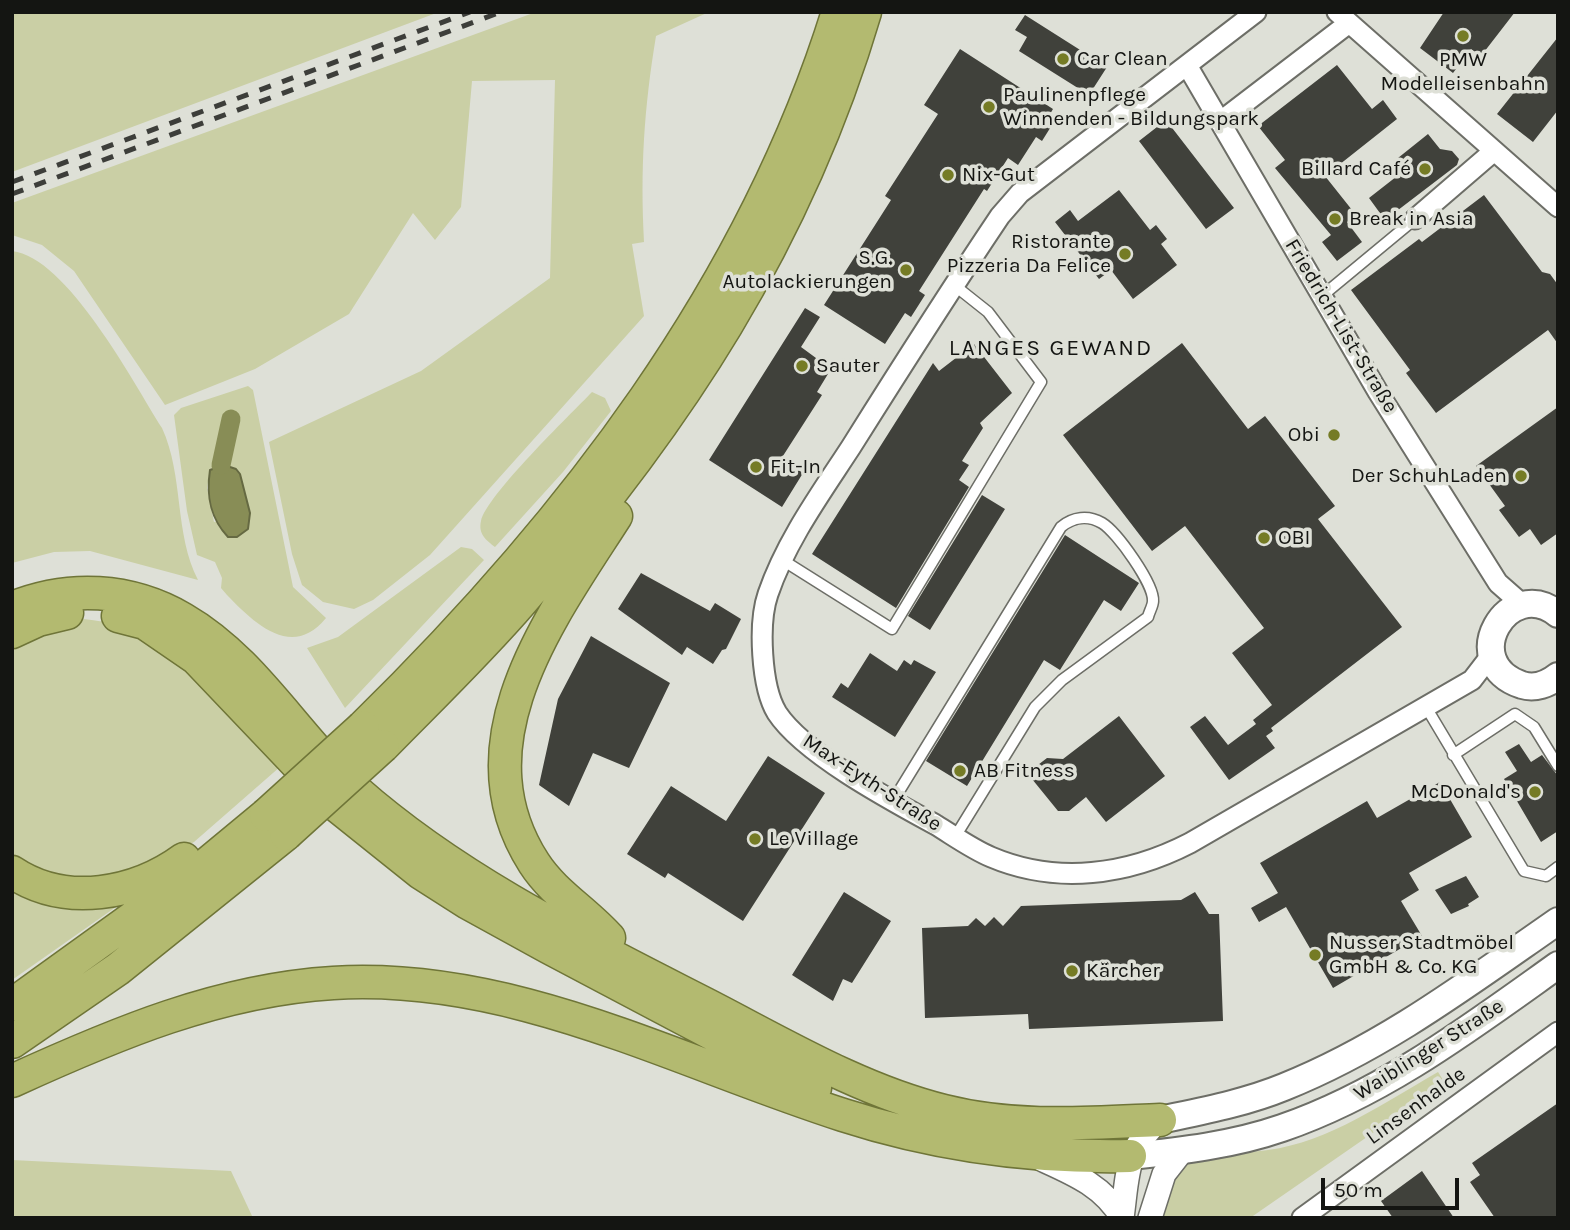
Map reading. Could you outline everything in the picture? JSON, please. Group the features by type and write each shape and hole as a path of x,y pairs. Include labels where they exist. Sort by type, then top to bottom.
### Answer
{"highway":[{"path":"373,737 434,657 499,586 613,443 667,367 707,304 770,190 821,68 838,12"},
{"path":"12,1042 118,969 520,603 638,459 732,318 789,215 846,76 865,12"},
{"path":"634,967 603,932 551,886 533,862 511,811 505,761 507,730 528,661 617,513 638,459"},
{"path":"12,608 50,595 82,590 117,594 153,604 181,617 235,658 354,790 409,834 467,874 634,967 833,1068 897,1096 943,1111 1027,1124 1160,1120"},
{"path":"12,632 38,620 65,613 92,611 145,624 196,658 336,805 421,873 468,903 548,947 900,1130"},
{"path":"12,872 42,887 69,892 101,893 132,887 162,875 226,830 276,825"},
{"path":"12,1005 202,868 276,825"},
{"path":"12,1081 124,1032 234,998 335,982 438,986 554,1013 623,1034 790,1098 900,1130 978,1148 1035,1156 1130,1156"}],"main road":[{"path":"1552,687 1529,687 1514,682 1502,673 1492,654 1491,639 1512,612 1536,604 1557,612"},
{"name":"Waiblinger Straße","path":"1160,1120 1227,1105 1283,1088 1336,1064 1439,1003 1558,921"},
{"name":"Waiblinger Straße","path":"1130,1156 1182,1151 1281,1128 1367,1091 1427,1056 1558,965"}],"street":[{"name":"Max-Eyth-Straße","path":"1256,12 1188,67 1020,193 1000,216 802,523 767,595 760,652 776,712 802,739 893,801 992,857 1044,871 1121,871 1160,859 1426,707 1472,680 1492,654"},
{"path":"1221,121 1343,18 1558,207"},
{"name":"Friedrich-List-Straße","path":"1188,67 1322,296 1498,583 1512,612"},
{"path":"1416,219 1494,151"},
{"path":"1472,680 1514,682"},
{"name":"Linsenhalde","path":"1302,1218 1558,1032"},
{"path":"1122,1218 1130,1156 1142,1135 1160,1120"},
{"path":"1150,1218 1164,1174 1182,1151"},
{"path":"1035,1156 1087,1180 1115,1206 1122,1218"}],"lane":[{"path":"1322,296 1416,219"},
{"path":"784,561 892,629 1041,382 988,312 954,285"},
{"path":"893,801 1061,527 1072,518 1089,518 1104,524 1150,582 1154,602 1147,617 1062,680 1035,707 956,837"},
{"path":"1426,707 1524,871 1546,876 1558,867"},
{"path":"1453,755 1515,714 1534,727 1558,766"}],"shaded area":[{"path":"12,12 439,12 12,172"},
{"path":"536,12 709,12 656,36 644,139 644,242 632,244 644,316 430,555 373,600 354,609 323,602 302,585 292,554 269,442 421,371 550,278 555,80 472,81 461,207 435,240 413,213 349,314 255,369 165,405 74,271 42,245 12,235 12,203"},
{"path":"12,251 33,258 55,275 76,298 97,324 162,428 174,465 185,543 198,580 90,551 54,552 12,563"},
{"path":"248,386 253,390 293,587 326,618 313,630 300,636 287,637 261,626 221,588 222,578 215,562 197,555 187,511 174,415 181,408","holes":["224,465 240,474 250,513 214,522 207,488 210,470"]},
{"path":"592,392 605,398 611,411 563,472 495,547 481,530 481,521 487,509 513,475"},
{"path":"224,465 236,469 240,474 250,513 248,529 237,537 228,537 222,530 213,514 209,498 210,470"},
{"path":"461,547 472,549 484,560 345,708 307,648 338,637"},
{"path":"77,619 109,623 139,634 166,650 216,693 281,766 194,842 136,874 69,882 12,859 12,642"},
{"path":"12,881 133,895 12,980"},
{"path":"1438,1072 1445,1083 1250,1218 1158,1218 1171,1179 1188,1163 1222,1154 1291,1146 1313,1139 1377,1108"},
{"path":"12,1160 231,1171 253,1218 12,1218"}],"building":[{"name":"PMW Modelleisenbahn","path":"1444,12 1515,12 1481,56 1471,49 1453,73 1420,48"},
{"name":"Car Clean","path":"1025,15 1107,67 1089,95 1019,51 1027,37 1015,30"},
{"path":"1558,37 1558,110 1533,142 1497,114"},
{"path":"960,49 1053,109 1046,121 1052,125 1042,141 1036,137 1018,165 1008,158 987,191 984,189 919,291 925,295 911,317 905,313 885,344 824,305 891,200 885,196 938,114 924,105"},
{"path":"1337,65 1372,109 1383,100 1397,119 1325,176 1356,215 1347,222 1362,242 1337,261 1322,242 1331,235 1275,168 1285,160 1258,126"},
{"path":"1166,120 1234,208 1206,229 1139,141"},
{"name":"Billard Café","path":"1428,134 1440,149 1452,151 1459,159 1457,165 1385,220 1369,198 1401,173 1393,162"},
{"name":"Ristorante Pizzeria Da Felice","path":"1119,190 1150,230 1156,225 1167,239 1161,244 1177,265 1133,299 1111,270 1099,279 1055,222 1070,210 1078,221"},
{"path":"1484,195 1542,272 1550,274 1558,285 1558,344 1548,330 1436,413 1406,373 1410,370 1351,290 1419,239 1422,242"},
{"path":"805,308 820,317 801,347 831,369 817,392 822,395 781,459 803,473 782,507 709,460"},
{"name":"OBI","path":"1182,343 1248,429 1265,416 1335,506 1318,519 1402,627 1271,728 1273,731 1266,736 1275,748 1229,780 1190,727 1205,716 1228,745 1256,724 1253,720 1272,705 1232,653 1264,628 1185,526 1152,551 1063,435"},
{"path":"974,344 1012,393 980,423 983,428 962,461 969,465 959,480 969,487 896,608 812,554 933,363 939,371"},
{"name":"Der SchuhLaden","path":"1558,407 1558,533 1541,545 1530,529 1519,537 1499,510 1505,506 1476,466"},
{"path":"982,495 1005,509 930,630 908,616"},
{"path":"1065,535 1139,583 1121,611 1104,600 1060,670 1044,660 967,786 926,761"},
{"path":"641,573 710,611 715,603 741,619 726,649 722,650 713,664 687,647 682,655 618,609"},
{"path":"591,636 670,683 629,768 593,753 569,806 539,785 558,699"},
{"path":"870,653 897,671 904,660 911,665 914,660 936,672 895,737 832,697 841,683 848,688"},
{"path":"1119,716 1165,776 1106,822 1086,797 1069,811 1058,811 1032,779 1034,768 1047,758 1063,759"},
{"name":"McDonald's","path":"1519,744 1531,762 1542,755 1558,776 1558,831 1541,842 1504,779 1517,771 1505,752"},
{"name":"Le Village","path":"768,756 825,793 743,921 668,873 665,878 627,854 671,786 726,821"},
{"path":"1440,782 1472,837 1409,873 1419,890 1401,901 1422,936 1333,988 1286,907 1259,922 1251,908 1278,893 1260,863 1367,801 1377,818"},
{"path":"1466,876 1479,897 1468,904 1469,906 1451,914 1435,890"},
{"path":"844,892 891,921 852,983 843,979 833,1001 792,975"},
{"name":"Kärcher","path":"1195,892 1209,914 1219,914 1223,1021 1029,1029 1028,1014 925,1018 922,928 968,926 976,918 985,926 994,917 1003,926 1021,906 1181,900"},
{"path":"1558,1103 1558,1218 1495,1218 1470,1182 1480,1175 1472,1163"},
{"path":"1422,1171 1454,1218 1393,1218 1381,1201"}],"waterway":[{"path":"221,465 231,419"}],"railway":[{"path":"12,182 470,12"},
{"path":"12,194 501,12"}],"place":[{"name":"PMW Modelleisenbahn","path":"1463,36"},
{"name":"Car Clean","path":"1063,59"},
{"name":"Paulinenpflege Winnenden - Bildungspark","path":"989,107"},
{"name":"Billard Café","path":"1425,169"},
{"name":"Nix-Gut","path":"948,175"},
{"name":"Break in Asia","path":"1335,219"},
{"name":"Ristorante Pizzeria Da Felice","path":"1125,254"},
{"name":"S.G. Autolackierungen","path":"906,270"},
{"name":"Sauter","path":"802,366"},
{"name":"Obi","path":"1334,435"},
{"name":"Fit-In","path":"756,467"},
{"name":"Der SchuhLaden","path":"1521,476"},
{"name":"OBI","path":"1264,538"},
{"name":"AB Fitness","path":"960,771"},
{"name":"McDonald's","path":"1535,792"},
{"name":"Le Village","path":"755,839"},
{"name":"Nusser Stadtmöbel GmbH & Co. KG","path":"1315,955"},
{"name":"Kärcher","path":"1072,971"}],"district":[{"name":"LANGES GEWAND","path":"1051,348"}]}
